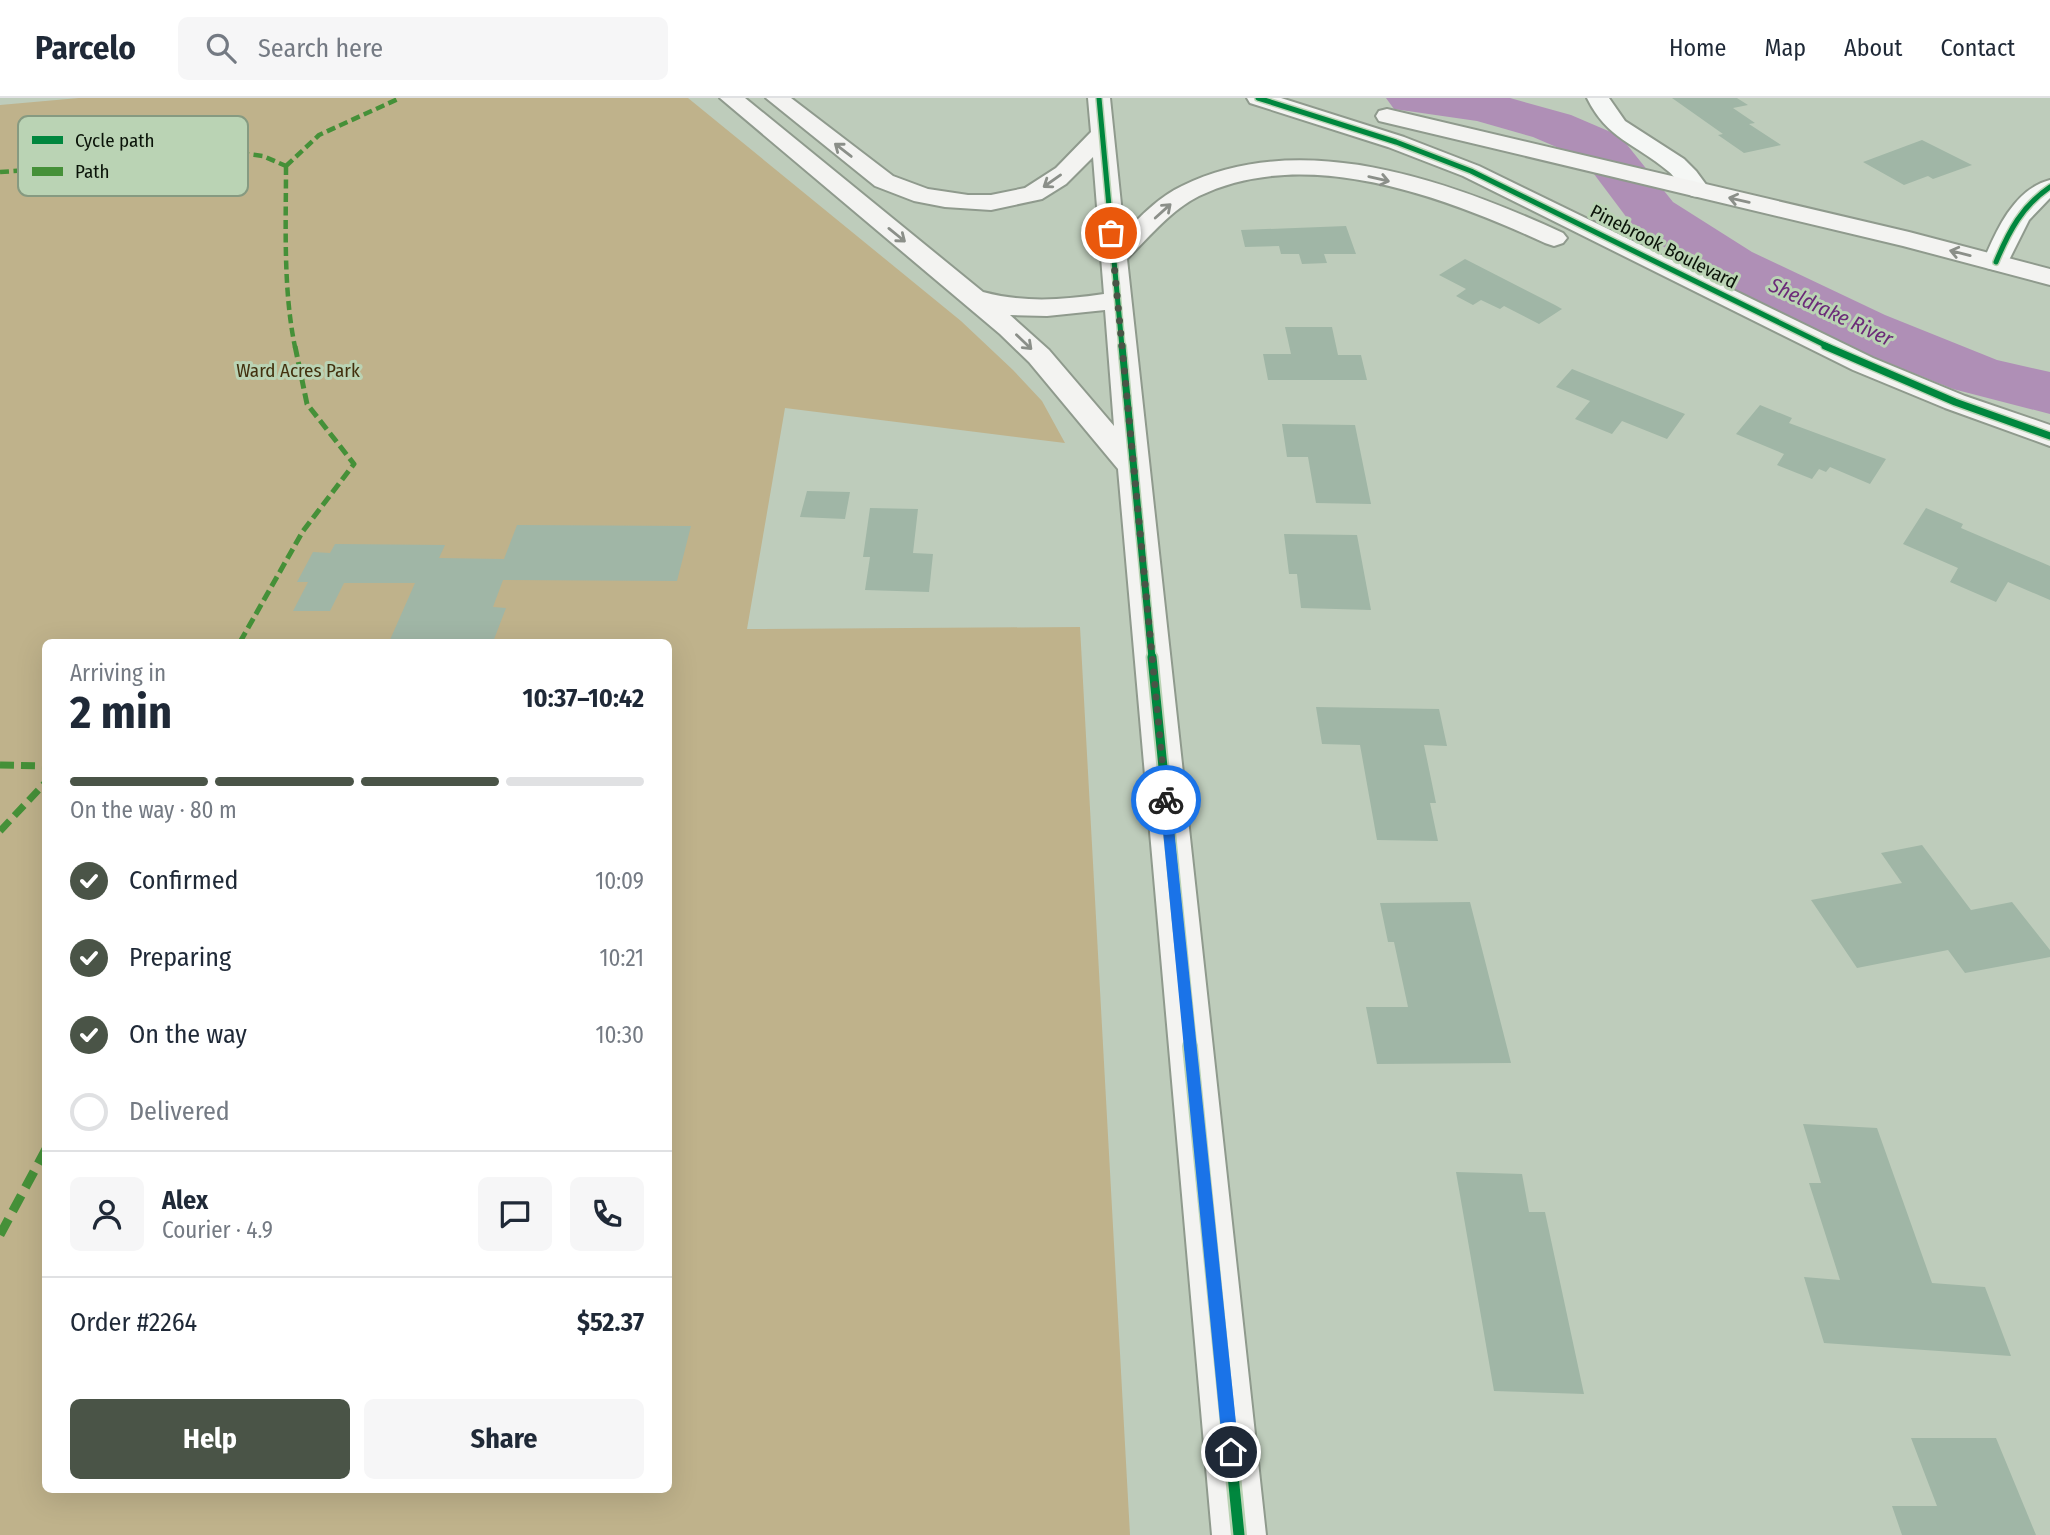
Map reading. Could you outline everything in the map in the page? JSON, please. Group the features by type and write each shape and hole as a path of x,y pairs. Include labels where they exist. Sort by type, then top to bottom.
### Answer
{"street":[{"path":"731,98 973,297 1039,356 1133,467"},
{"path":"777,98 884,181 901,190 944,201 991,201 1033,192 1061,176 1101,134"},
{"path":"1099,98 1239,1535"},
{"name":"Pinebrook Boulevard","path":"1258,98 1396,142 1471,170 1863,364 1955,402 2050,436"},
{"name":"Pinebrook Boulevard","path":"1306,98 1698,190 2050,277"},
{"path":"1598,98 1608,120 1680,166 1691,177 1698,190"},
{"path":"1452,114 1496,143"},
{"path":"1522,194 1521,184 1532,168 1558,157"},
{"path":"1113,258 1170,205 1211,182 1259,170 1324,168 1406,184 1475,205 1510,218 1587,254 1766,318"},
{"path":"1996,262 2020,212 2034,197 2050,187"},
{"path":"973,297 995,305 1045,309 1117,300"}],"green space":[{"name":"Ward Acres Park","path":"79,98 688,98 961,321 1042,401 1065,443 785,408 747,629 1080,627 1130,1535 0,1535 0,105"}],"building":[{"path":"1672,98 1737,98 1748,105 1733,108 1755,123 1749,124 1781,145 1744,153 1718,135 1723,134"},
{"path":"1922,140 1972,165 1933,179 1928,176 1904,185 1863,162"},
{"path":"1346,226 1356,254 1324,254 1327,263 1302,264 1299,254 1281,254 1279,246 1245,247 1241,230"},
{"path":"1465,259 1562,309 1539,324 1504,306 1500,309 1481,300 1473,305 1456,296 1466,289 1439,275"},
{"path":"1285,327 1332,327 1338,355 1361,355 1367,380 1268,380 1263,354 1291,354"},
{"path":"1572,369 1685,414 1667,439 1622,421 1612,434 1575,419 1590,401 1556,387"},
{"path":"1760,405 1792,418 1789,423 1886,459 1870,484 1830,467 1826,472 1819,469 1812,479 1777,465 1784,454 1736,434"},
{"path":"1282,424 1355,425 1371,504 1316,503 1308,457 1287,457"},
{"path":"807,491 850,492 845,519 800,517"},
{"path":"870,508 918,509 913,553 933,554 929,592 865,590 870,557 863,557"},
{"path":"1926,508 1963,524 1961,528 2050,566 2050,600 2008,582 1996,602 1950,582 1958,568 1903,544"},
{"path":"517,525 691,526 677,581 503,580 493,607 506,608 494,639 390,639 415,583 344,583 330,611 293,611 308,582 297,582 313,552 330,553 335,544 445,545 439,558 504,559"},
{"path":"1284,534 1357,535 1371,610 1301,608 1297,574 1289,574"},
{"path":"1316,707 1439,709 1447,746 1424,745 1436,803 1430,803 1438,841 1377,840 1360,745 1322,744"},
{"path":"1922,845 1971,910 2012,902 2050,950 2050,957 1965,973 1948,950 1857,968 1811,900 1902,883 1881,853"},
{"path":"1470,902 1511,1063 1377,1064 1366,1007 1408,1007 1394,942 1388,942 1380,903"},
{"path":"1803,1124 1877,1128 1932,1283 1985,1287 2011,1356 1824,1343 1804,1277 1840,1280 1809,1183 1821,1183"},
{"path":"1456,1172 1522,1174 1529,1212 1545,1212 1584,1394 1494,1391"},
{"path":"1911,1438 1996,1438 2036,1535 1902,1535 1892,1506 1937,1506"}],"waterway":[{"name":"Sheldrake River","path":"1412,98 1481,106 1552,126 1601,147 1653,214 1731,265 1862,329 1976,375 2050,393"}],"marked path":[{"path":"286,166 319,135 400,98"},
{"path":"248,154 263,156 286,166"},
{"path":"242,639 303,531 354,464 307,404 291,328 286,241 286,166"},
{"path":"0,172 18,171"},
{"path":"0,765 42,766"},
{"path":"0,831 42,786"},
{"path":"0,1235 42,1156"}],"cycle path":[{"path":"1099,98 1239,1535"},
{"path":"1258,98 1396,142 1471,171 1863,364 1955,402 2050,436"},
{"path":"1996,262 2023,210 2050,187"}],"way so far":[{"path":"1111,233 1166,800"}],"route":[{"path":"1166,800 1231,1452"}]}
